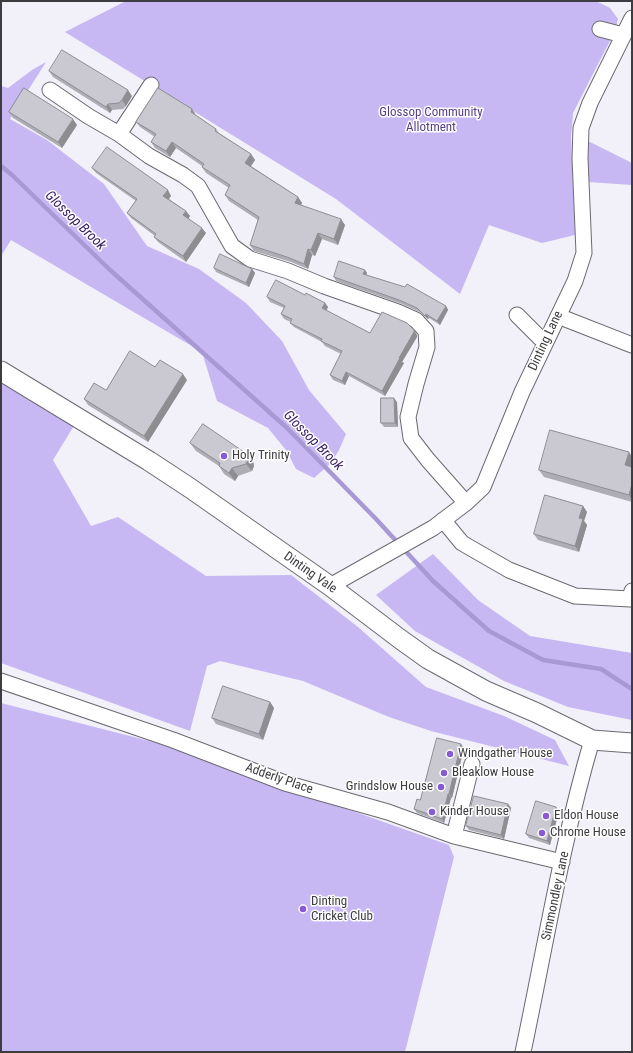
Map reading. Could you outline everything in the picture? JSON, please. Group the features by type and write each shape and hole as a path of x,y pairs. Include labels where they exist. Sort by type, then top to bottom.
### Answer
{"main road":[{"name":"Dinting Vale","path":"1,371 149,461 190,488 330,586 428,659 486,691 537,713 592,740 632,743"}],"street":[{"name":"Dinting Lane","path":"330,586 422,534 466,503 483,487 522,392 575,281 584,253 580,158 581,128 590,103 632,18"},
{"path":"600,29 623,36"},
{"path":"119,134 151,85"},
{"path":"50,90 88,116 119,134 149,156 183,175 198,186 232,246 250,259 288,271 416,320 426,331 427,347 408,417 411,438 428,460 466,503"},
{"path":"517,315 545,343"},
{"path":"558,316 632,345"},
{"path":"443,520 462,543 509,570 575,596 631,597"},
{"name":"Adderly Place","path":"1,681 173,740 285,783 388,812 454,836 562,862"},
{"name":"Simmondley Lane","path":"523,1052 562,862 582,773 592,740"},
{"path":"454,836 472,764"}],"green space":[{"name":"Glossop Community Allotment","path":"126,1 596,1 610,8 618,19 615,31 573,113 571,137 575,235 542,243 489,225 460,294 336,199 65,32"},
{"path":"46,62 10,119 47,140 104,184 147,246 199,269 246,303 282,341 309,390 346,434 331,463 314,478 296,469 286,450 268,428 217,401 202,352 11,240 1,256 1,86 8,88 32,70"},
{"path":"586,140 632,163 632,185 588,182"},
{"path":"1,378 75,424 53,460 91,526 118,517 206,576 291,575 358,627 426,687 504,716 555,740 569,766 431,731 389,717 303,681 220,661 207,666 190,731 1,663"},
{"path":"433,554 478,600 530,636 632,653 632,720 568,707 504,681 415,631 376,595"},
{"path":"1,703 165,745 449,845 454,857 405,1052 1,1052"}],"building":[{"path":"62,50 128,90 122,100 119,103 108,104 106,107 49,71"},
{"path":"24,88 73,119 58,142 9,112"},
{"path":"158,88 192,109 191,112 216,129 215,131 251,154 245,163 298,197 295,203 341,219 334,239 318,233 311,250 308,249 304,264 250,245 259,217 225,195 230,185 202,167 204,164 172,142 166,151 151,142 156,134 136,122"},
{"path":"107,147 168,190 163,196 186,211 183,215 202,228 183,256 154,237 156,234 127,213 137,199 92,168"},
{"path":"220,254 252,269 246,283 214,268"},
{"path":"339,261 365,270 363,274 405,287 407,284 446,306 437,321 426,314 425,316 417,308 399,300 334,277"},
{"path":"276,280 305,295 306,293 325,303 322,308 370,333 382,312 407,323 414,330 382,391 346,372 342,381 330,375 342,351 290,323 292,319 281,314 285,306 267,297"},
{"path":"130,351 155,367 160,360 183,374 144,436 84,399 94,383 106,390"},
{"path":"381,398 394,398 395,423 381,423"},
{"name":"Holy Trinity","path":"203,424 247,454 249,458 246,464 232,468 229,473 219,466 220,463 190,443"},
{"path":"550,430 629,452 625,465 632,467 632,484 629,495 539,470"},
{"path":"545,495 583,506 579,518 583,519 575,546 534,534"},
{"path":"223,686 270,702 259,734 212,718"},
{"path":"437,738 461,744 442,819 414,809 417,799 420,800"},
{"path":"474,796 508,804 501,835 466,826"},
{"path":"536,801 556,807 547,841 526,834"}],"waterway":[{"name":"Glossop Brook","path":"1,166 109,269 286,427 376,519 433,581 489,631 543,660 601,669 632,689"}],"place":[{"name":"Holy Trinity","path":"224,456"},
{"name":"Windgather House","path":"450,754"},
{"name":"Bleaklow House","path":"444,773"},
{"name":"Grindslow House","path":"441,787"},
{"name":"Kinder House","path":"432,812"},
{"name":"Eldon House","path":"546,816"},
{"name":"Chrome House","path":"542,833"},
{"name":"Dinting Cricket Club","path":"303,909"}]}
